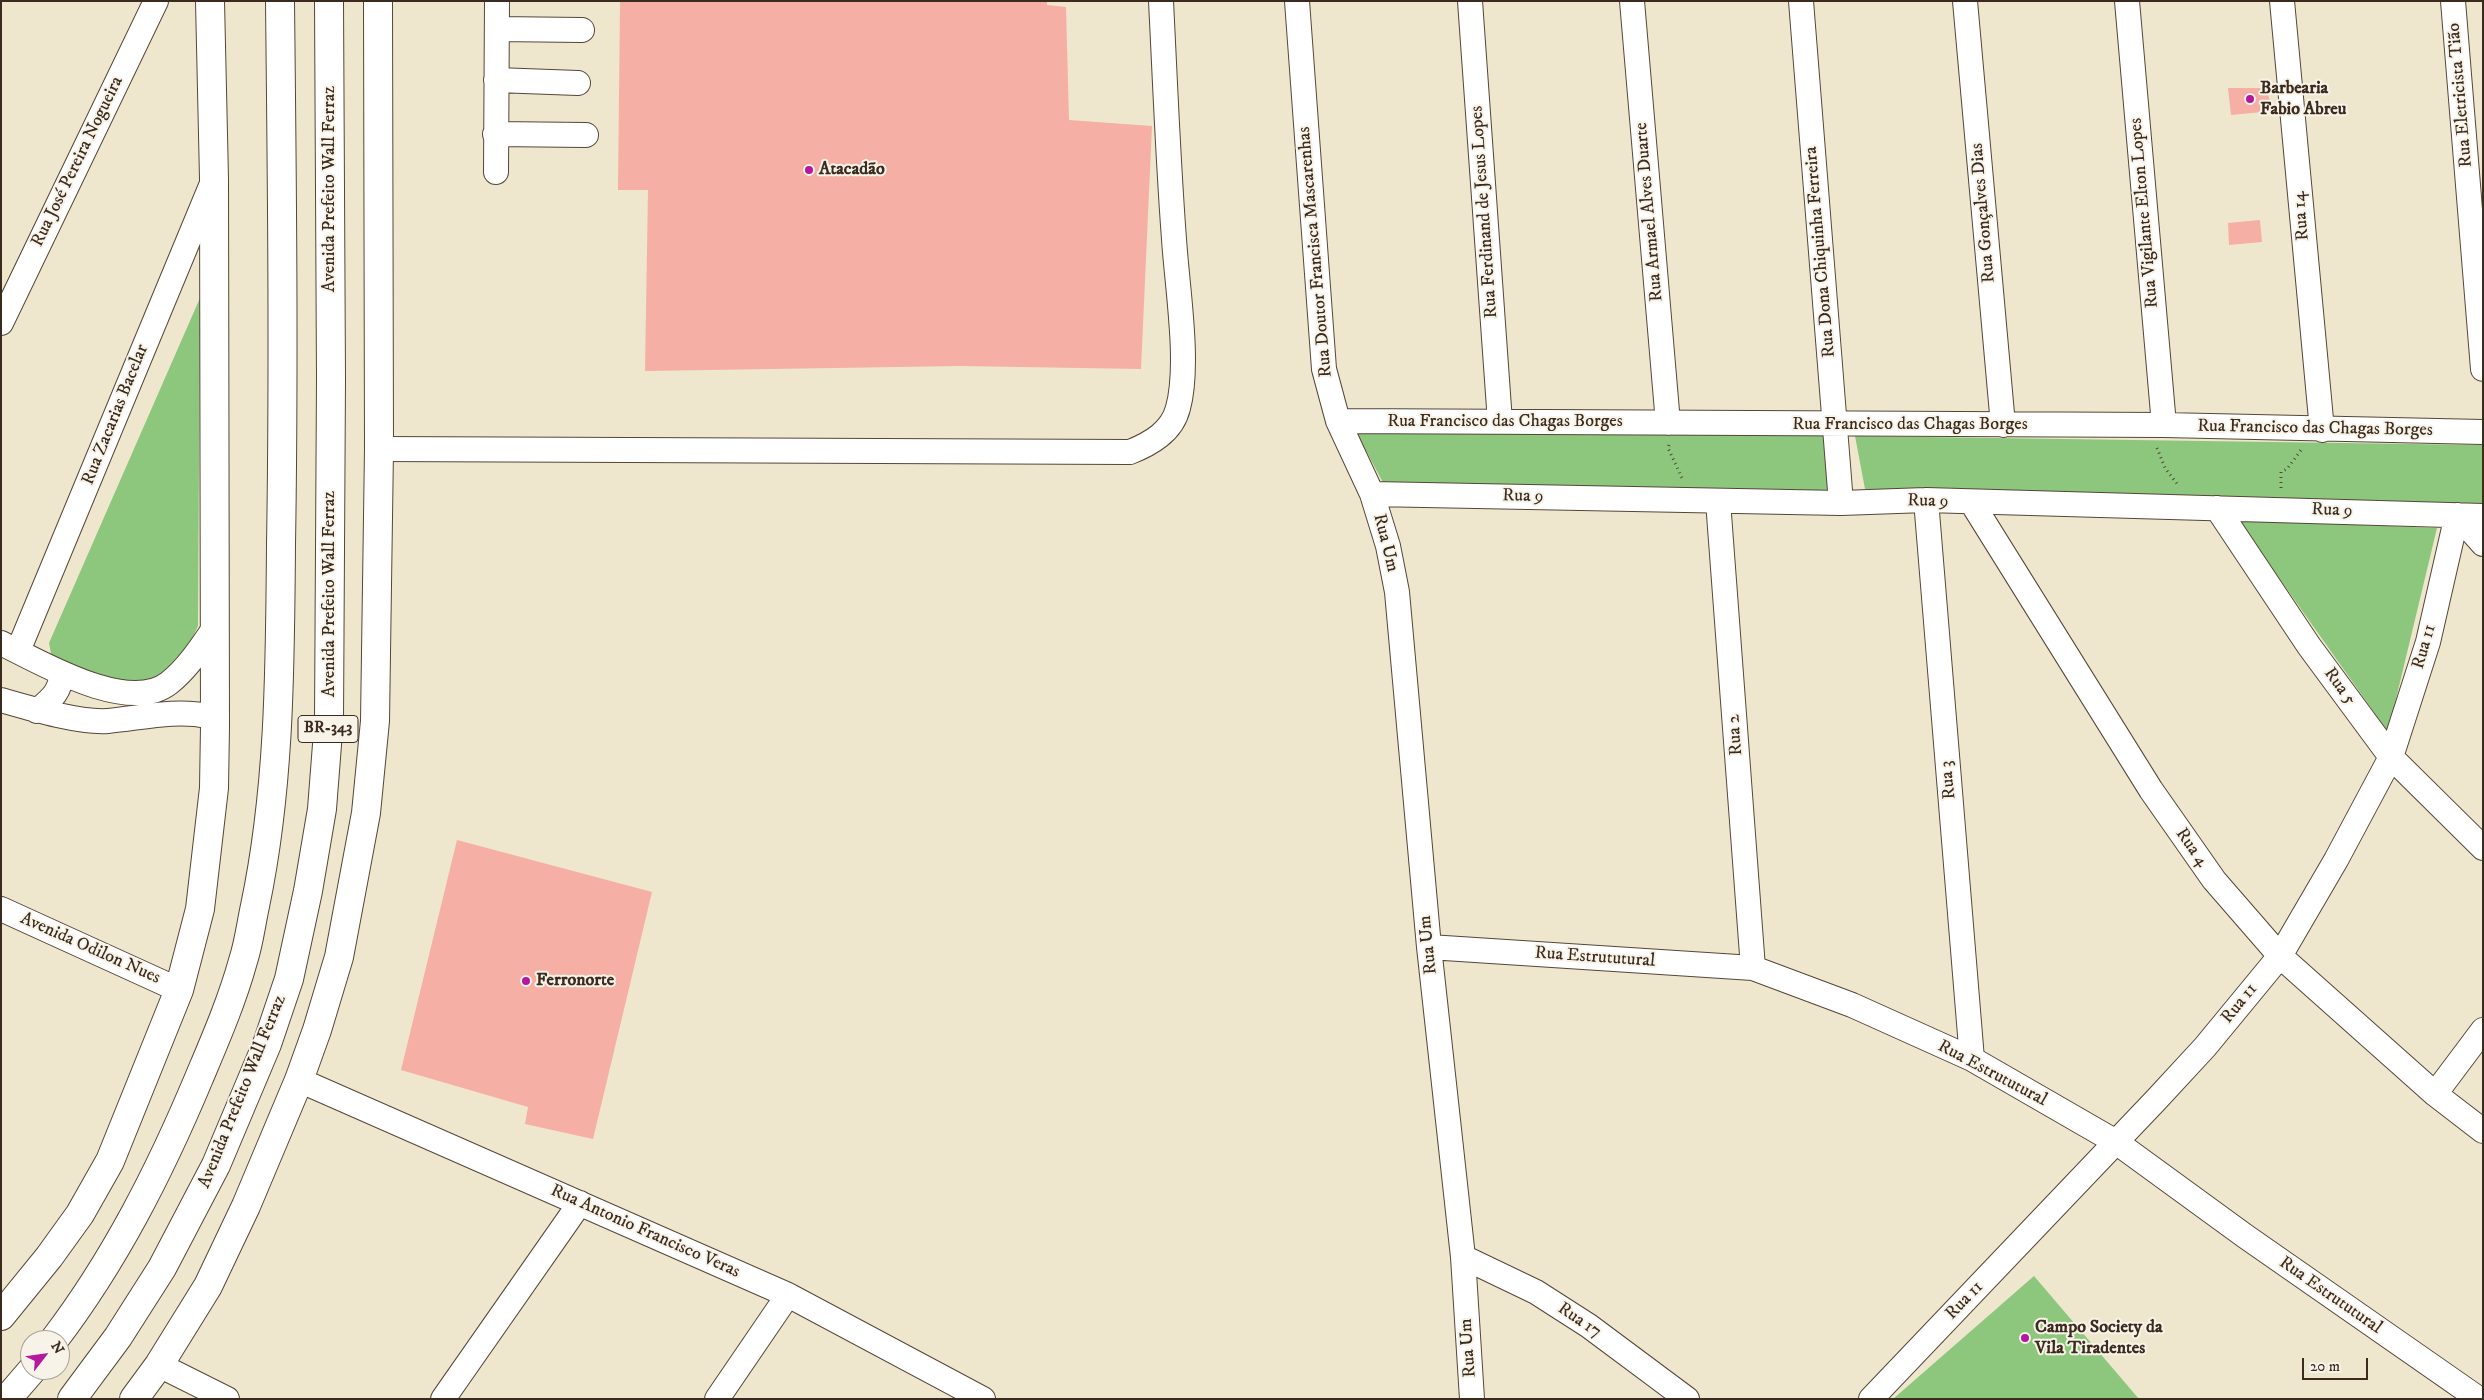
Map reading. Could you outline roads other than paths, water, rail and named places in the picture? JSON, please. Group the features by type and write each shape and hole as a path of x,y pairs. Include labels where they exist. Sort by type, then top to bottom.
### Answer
{"main road":[{"path":"1,1316 80,1214 110,1161 178,990 200,909 213,797 215,726 214,179 210,1"},
{"name":"BR-343","path":"62,1330 79,1307 118,1246 172,1143 220,1028 241,968 262,876 272,804 279,718 284,367 280,1"},
{"name":"Avenida Prefeito Wall Ferraz","path":"72,1399 118,1337 162,1268 216,1165 276,1016 288,979 308,891 322,809 329,719 331,380 329,1"},
{"path":"134,1399 159,1365 212,1277 246,1206 299,1080 317,1030 339,957 366,813 375,721 379,449 378,1"},
{"path":"7,1399 23,1380"}],"street":[{"name":"Rua José Pereira Nogueira","path":"1,323 156,1"},
{"path":"496,172 497,1"},
{"path":"379,449 1130,452 1150,444 1166,431 1178,410 1183,366 1172,221 1161,1"},
{"name":"Rua Doutor Francisca Mascarenhas","path":"1297,1 1324,369 1338,421 1372,494"},
{"name":"Rua Ferdinand de Jesus Lopes","path":"1470,1 1500,422"},
{"name":"Rua Armael Alves Duarte","path":"1632,1 1668,423"},
{"name":"Rua Dona Chiquinha Ferreira","path":"1801,1 1841,503"},
{"name":"Rua Gonçalves Dias","path":"1965,1 2003,425"},
{"name":"Rua Vigilante Elton Lopes","path":"2127,1 2164,425"},
{"name":"Rua 14","path":"2282,1 2320,430"},
{"name":"Rua Eletricista Tião","path":"2453,1 2483,369"},
{"path":"497,29 582,30"},
{"path":"496,80 578,83"},
{"path":"496,134 586,135"},
{"name":"Rua Zacarias Bacelar","path":"10,647 214,179"},
{"name":"Rua Francisco das Chagas Borges","path":"1338,421 2164,425 2320,430 2483,432"},
{"name":"Rua 9","path":"1372,494 1841,503 1926,500 1972,503 2483,516"},
{"name":"Rua Um","path":"1372,494 1388,546 1397,592 1429,947 1463,1257 1472,1399"},
{"name":"Rua 3","path":"1926,500 1972,1059"},
{"name":"Rua 2","path":"1718,501 1754,968"},
{"name":"Rua 4","path":"1972,503 2151,790 2214,880 2280,956 2435,1094 2483,1131"},
{"name":"Rua 5","path":"2206,508 2391,757 2483,848"},
{"path":"2457,516 2483,544"},
{"name":"Rua 11","path":"1871,1399 2205,1047 2280,956 2336,860 2391,757 2428,642 2457,516"},
{"path":"10,647 61,674 109,690 143,693 168,684 188,664 215,627"},
{"path":"37,711 59,689 61,674"},
{"path":"1,700 37,711 106,721 191,713 208,716 215,726"},
{"name":"Avenida Odilon Nues","path":"1,909 178,990"},
{"name":"Rua Estrututural","path":"1429,947 1754,968 1852,1005 1972,1059 2116,1142 2245,1236 2479,1399"},
{"path":"2435,1094 2483,1030"},
{"name":"Rua Antonio Francisco Veras","path":"299,1080 788,1296 974,1396"},
{"path":"443,1399 580,1204"},
{"name":"Rua 17","path":"1463,1257 1536,1292 1590,1326 1687,1399"},
{"path":"717,1399 788,1296"},
{"path":"159,1365 227,1399"}],"place":[{"name":"Barbearia Fabio Abreu","path":"2250,99"},
{"name":"Atacadão","path":"809,170"},
{"name":"Ferronorte","path":"526,981"},
{"name":"Campo Society da Vila Tiradentes","path":"2025,1338"}]}
